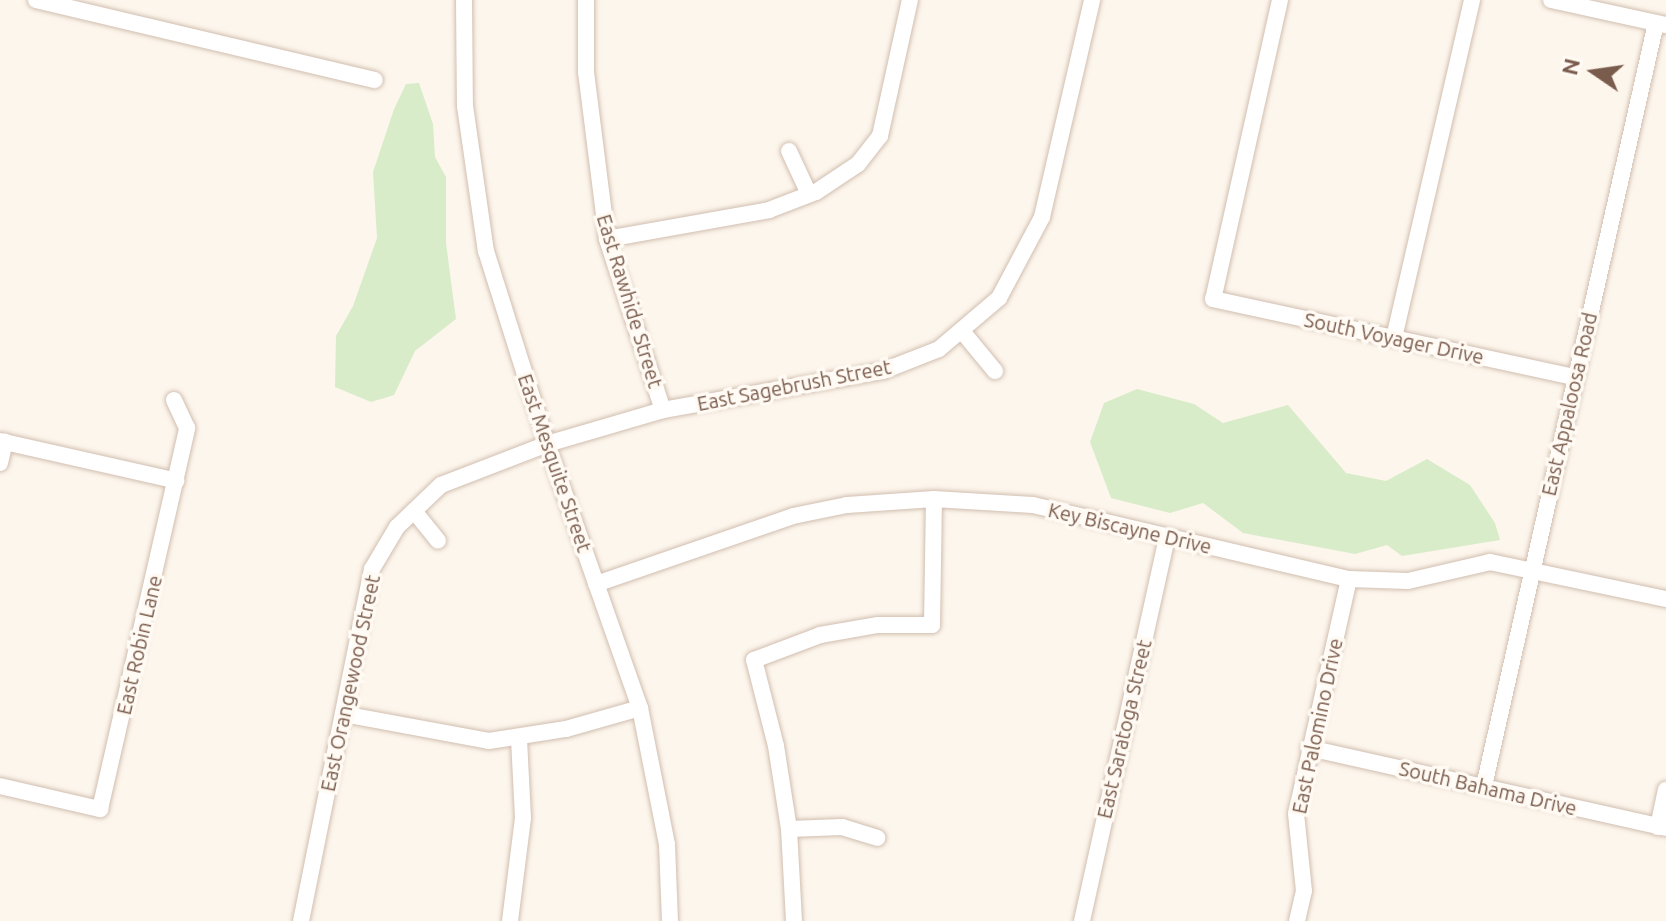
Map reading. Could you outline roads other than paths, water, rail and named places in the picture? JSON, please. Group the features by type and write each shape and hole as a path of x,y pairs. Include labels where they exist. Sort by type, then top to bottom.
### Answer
{"street":[{"path":"36,0 375,80"},
{"name":"East Mesquite Street","path":"464,0 465,106 481,226 547,444 640,708 667,844 670,921"},
{"name":"East Rawhide Street","path":"586,0 586,72 607,239 663,410"},
{"path":"607,239 769,210 809,194 858,164 880,136 910,0"},
{"name":"East Sagebrush Street","path":"547,444 663,410 883,371 939,349 962,331 999,298 1042,217 1092,0"},
{"name":"South Voyager Drive","path":"1280,0 1213,299 1575,377"},
{"path":"1394,338 1472,0"},
{"path":"1551,0 1661,24"},
{"name":"East Appaloosa Road","path":"1484,786 1575,377 1661,24"},
{"path":"789,151 809,194"},
{"path":"962,331 995,371"},
{"name":"East Robin Lane","path":"0,786 100,809 187,428 174,400"},
{"path":"0,463 2,441 177,481"},
{"name":"East Orangewood Street","path":"301,921 372,569 397,527 441,485 547,444"},
{"path":"794,921 789,829 776,746 754,660 820,635 878,625 932,625 934,499"},
{"name":"Key Biscayne Drive","path":"596,584 793,516 847,505 934,499 1033,505 1349,579 1408,581 1477,562 1532,568 1666,599"},
{"path":"414,511 438,541"},
{"name":"East Saratoga Street","path":"1082,921 1167,537"},
{"name":"East Palomino Drive","path":"1297,921 1304,891 1296,814 1349,579"},
{"path":"343,714 489,741 519,738 640,708"},
{"path":"510,921 523,818 519,738"},
{"name":"South Bahama Drive","path":"1309,748 1662,828"},
{"path":"1662,828 1666,790"},
{"path":"789,829 842,827 877,838"}]}
